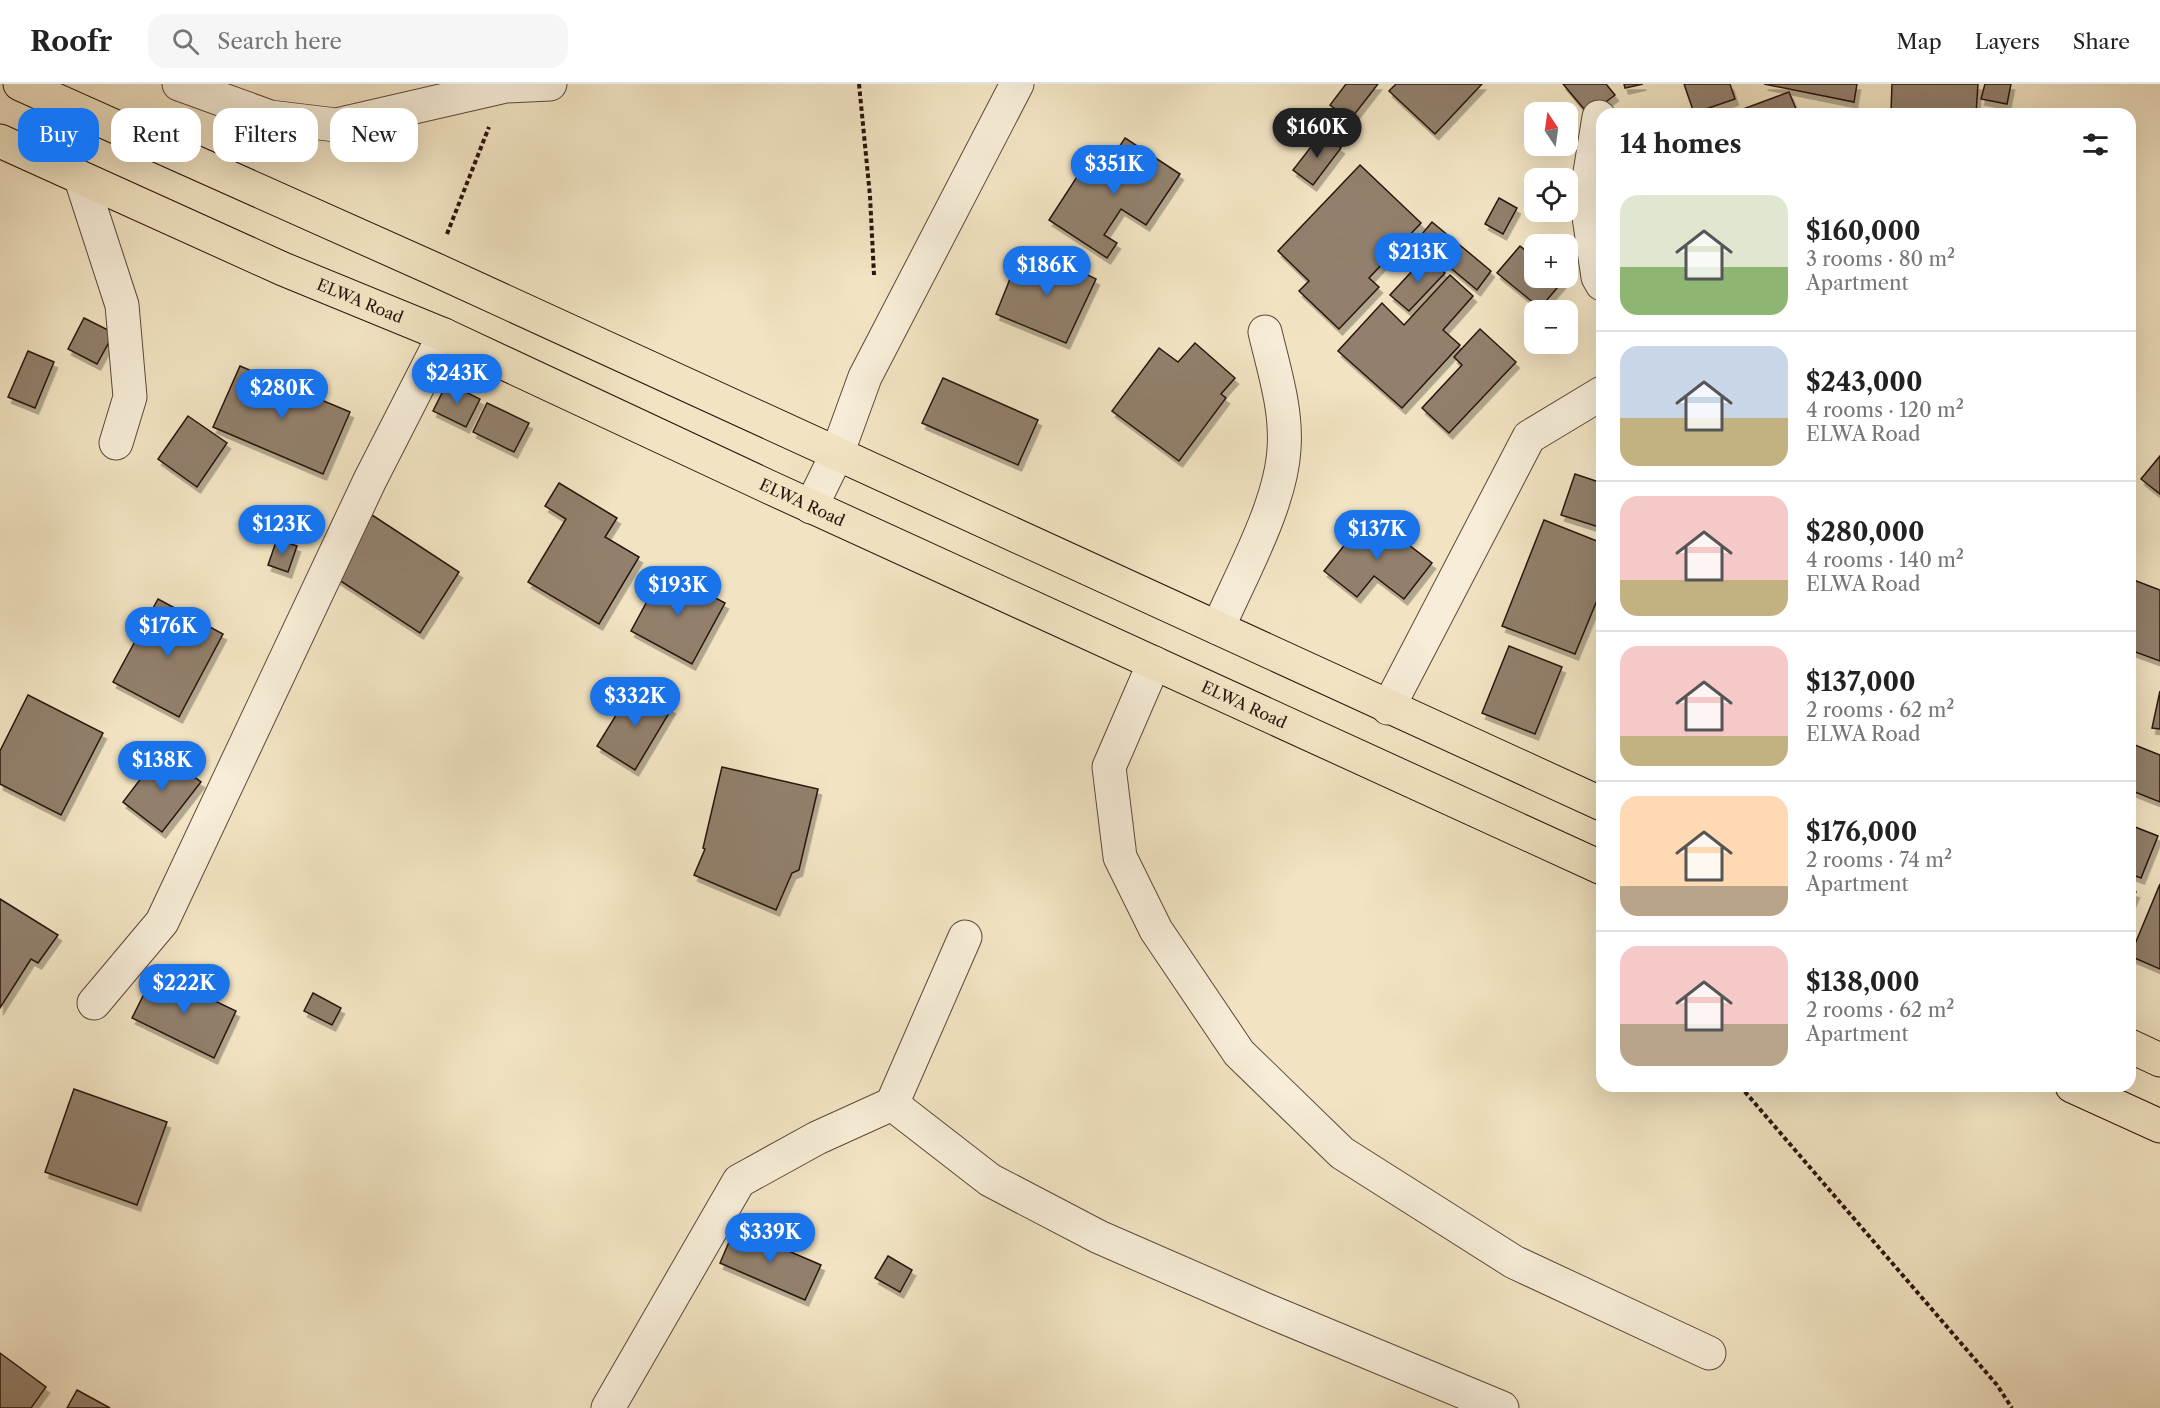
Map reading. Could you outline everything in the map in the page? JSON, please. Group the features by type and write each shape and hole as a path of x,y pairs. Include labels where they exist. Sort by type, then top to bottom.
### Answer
{"main road":[{"path":"20,84 434,269 1596,801"},
{"name":"ELWA Road","path":"0,141 283,269 444,335 811,507 1596,865"},
{"path":"2136,1049 2160,1060"},
{"path":"2085,1092 2160,1126"}],"street":[{"path":"179,84 270,117 336,125 506,86 550,84"},
{"path":"811,507 837,454 865,377 1017,84"},
{"path":"1596,164 1594,196 1596,236"},
{"path":"81,179 122,304 130,397 116,443"},
{"path":"1218,628 1276,494 1284,450 1282,410 1265,332"},
{"path":"94,1003 162,922 370,480 444,335"},
{"path":"1388,708 1528,437 1596,397"},
{"path":"1154,663 1109,767 1120,857 1156,930 1239,1053 1342,1153 1514,1262 1709,1353"},
{"path":"608,1408 739,1181 816,1138 892,1104 965,937"},
{"path":"892,1104 990,1180 1099,1237 1264,1310 1502,1408"}],"path":[{"path":"859,84 871,207 875,272 872,283"},
{"path":"434,269 471,168 506,86"},
{"path":"1745,1092 1997,1384 2012,1408"}],"building":[{"path":"1346,84 1378,84 1350,120 1330,105"},
{"path":"1396,84 1482,84 1435,134 1389,91"},
{"path":"1563,84 1606,84 1615,95 1589,115"},
{"path":"1624,84 1643,84 1625,88"},
{"path":"1684,84 1730,84 1735,99 1709,108 1692,108"},
{"path":"1764,84 1857,84 1854,102"},
{"path":"1892,84 1978,84 1976,108 1891,108"},
{"path":"1985,84 2011,84 2007,104 1981,99"},
{"path":"1789,92 1796,108 1746,108"},
{"path":"1321,134 1341,148 1313,185 1293,170"},
{"path":"1125,138 1180,174 1146,225 1121,209 1104,235 1117,243 1107,258 1049,220 1084,166 1100,176"},
{"path":"1360,165 1421,223 1369,278 1379,287 1339,329 1299,291 1309,281 1278,251"},
{"path":"1499,198 1517,208 1503,234 1485,224"},
{"path":"1432,222 1491,271 1477,290 1417,240"},
{"path":"1520,246 1524,249 1524,288 1557,288 1547,300 1530,300 1497,273"},
{"path":"1036,249 1096,279 1066,343 996,314 1014,269 1025,273"},
{"path":"1426,256 1445,273 1409,311 1390,295"},
{"path":"1450,275 1473,296 1443,330 1460,345 1402,408 1338,351 1382,303 1404,325"},
{"path":"84,318 114,333 97,364 68,349"},
{"path":"1480,329 1516,362 1449,433 1422,408 1462,365 1454,357"},
{"path":"1195,343 1235,378 1221,394 1226,398 1179,461 1112,411 1159,348 1178,362"},
{"path":"28,351 54,362 35,408 8,397"},
{"path":"240,366 350,412 323,474 213,427"},
{"path":"943,378 1038,420 1018,465 922,423"},
{"path":"447,383 480,399 466,427 433,411"},
{"path":"487,403 529,423 514,452 473,432"},
{"path":"188,416 227,443 197,487 158,459"},
{"path":"2160,456 2160,494 2141,479"},
{"path":"1575,474 1596,481 1596,526 1561,515"},
{"path":"559,483 617,518 605,537 639,557 599,624 528,582 566,519 545,506"},
{"path":"1369,514 1432,563 1404,599 1374,576 1357,597 1324,571"},
{"path":"372,515 459,572 420,633 333,576"},
{"path":"1544,520 1596,541 1596,603 1575,654 1502,626"},
{"path":"277,539 297,546 288,572 268,565"},
{"path":"664,570 725,603 692,664 631,631"},
{"path":"2136,581 2160,590 2160,661 2136,652"},
{"path":"158,599 223,634 179,717 113,682"},
{"path":"1509,646 1562,667 1535,734 1482,713"},
{"path":"634,686 672,708 635,770 597,746"},
{"path":"2160,691 2160,729 2152,728"},
{"path":"28,695 103,733 61,815 0,784 0,751"},
{"path":"2136,745 2160,755 2160,802 2136,792"},
{"path":"161,752 201,782 162,832 123,802"},
{"path":"722,767 818,789 799,870 792,873 776,910 694,875 705,849 703,848"},
{"path":"2136,827 2158,836 2141,878 2136,876"},
{"path":"2160,884 2160,969 2136,959 2136,942"},
{"path":"0,899 58,935 38,963 31,959 0,1008"},
{"path":"155,972 236,1011 214,1058 132,1018"},
{"path":"313,993 341,1008 332,1025 304,1011"},
{"path":"74,1089 167,1122 137,1205 45,1172"},
{"path":"735,1228 821,1265 805,1300 720,1263"},
{"path":"888,1256 912,1270 900,1292 875,1278"},
{"path":"0,1353 46,1387 31,1408 0,1408"},
{"path":"77,1390 110,1408 67,1408"}]}
